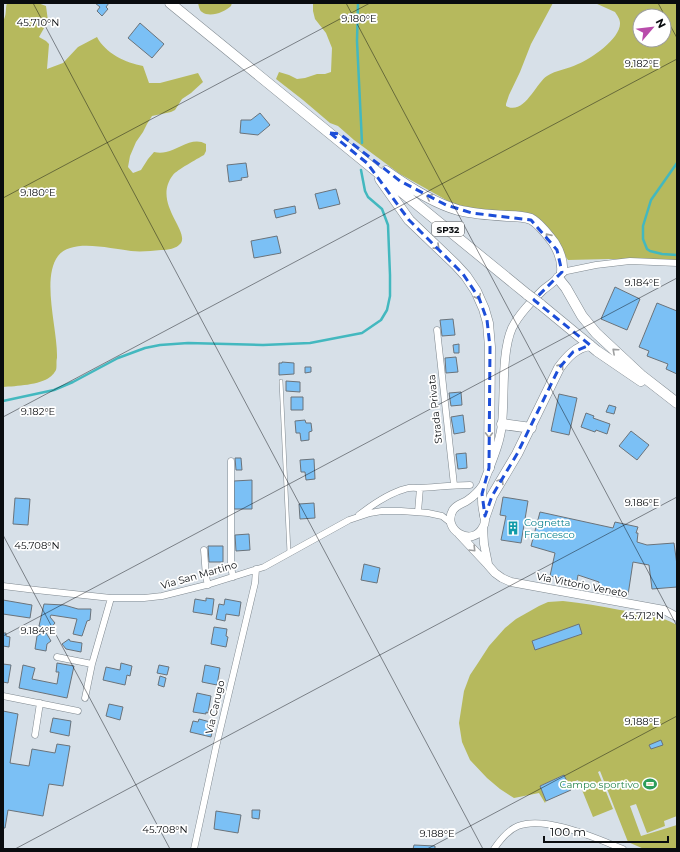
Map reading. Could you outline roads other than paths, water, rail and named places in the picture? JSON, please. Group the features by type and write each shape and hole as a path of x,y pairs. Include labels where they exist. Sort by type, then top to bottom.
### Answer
{"main road":[{"name":"SP32","path":"170,3 606,358 677,406"},
{"path":"330,133 334,132 340,134 400,181 422,194 457,210 472,213 522,217 534,221 542,228 555,245 561,261 562,267 560,275 582,316 594,330 641,375 677,403"},
{"path":"367,164 389,191 409,220 466,276 476,291 484,309 488,323 490,343 489,468"},
{"path":"484,513 492,496 516,457 562,364 573,352 590,345"},
{"path":"502,424 531,428"}],"street":[{"path":"458,534 463,536 471,536 478,534 485,523 482,497 483,485 498,446 502,424 508,343 510,332 516,321 541,293 560,275 596,265 630,261 677,263"},
{"name":"Strada Privata","path":"437,330 454,485"},
{"path":"232,461 231,568 233,577"},
{"path":"354,518 383,498 406,488 470,485"},
{"path":"466,502 475,495 483,485"},
{"path":"418,512 420,488"},
{"path":"484,513 476,504 472,502 459,504 451,514 451,523 454,530 488,565"},
{"name":"Via San Martino","path":"435,514 455,508"},
{"name":"Via San Martino","path":"3,586 111,598 144,598 162,596 208,585 267,565 354,518 370,513 418,512 435,514 444,517 451,523"},
{"path":"483,528 484,548 488,565"},
{"path":"204,550 208,585"},
{"name":"Via Vittorio Veneto","path":"488,565 498,576 511,582 664,610 677,617"},
{"name":"Via Carugo","path":"194,849 217,742 254,586 256,569"},
{"path":"84,698 111,598"},
{"path":"57,657 92,664"},
{"path":"3,696 78,711"},
{"path":"35,735 40,703"},
{"path":"494,849 509,832 517,826 535,823 549,824 572,830 623,849"}],"lane":[{"path":"281,381 289,553"}],"waterway":[{"path":"358,3 357,41 362,143"},
{"path":"677,163 651,200 643,226 643,239 647,249 662,254 677,255"},
{"path":"3,401 54,390 73,382 118,358 145,348 160,345 188,343 263,345 310,343 362,333 381,320 387,310 390,296 390,275 388,225 382,209 368,197 365,191 361,170"}],"place":[{"name":"Cognetta Francesco","path":"513,528"},
{"name":"Campo sportivo","path":"650,784"}]}
